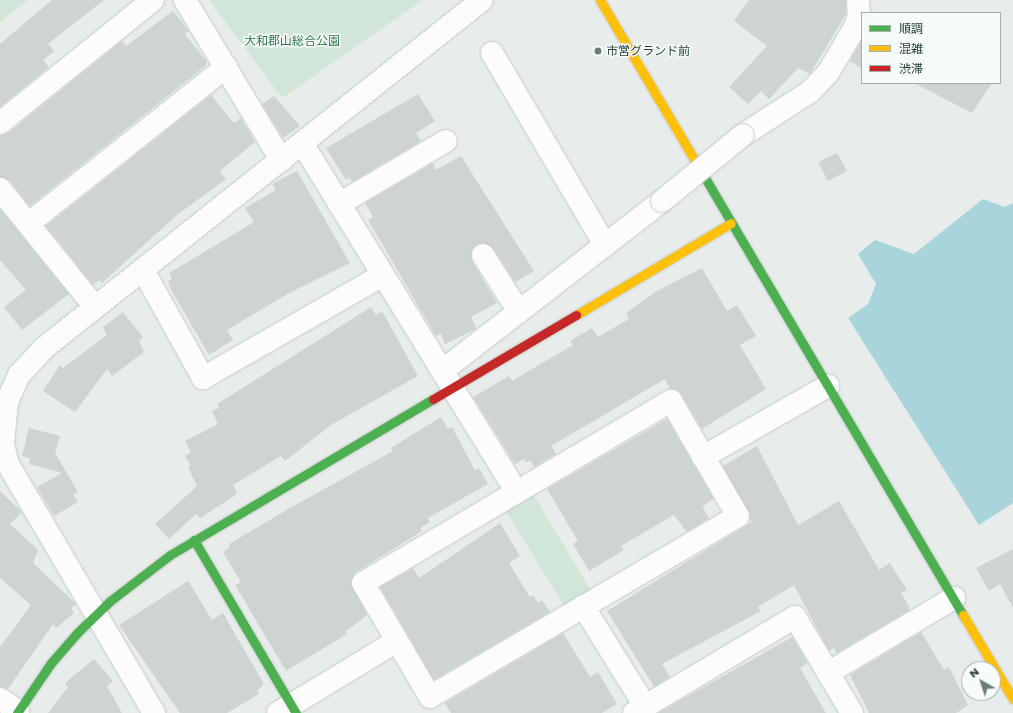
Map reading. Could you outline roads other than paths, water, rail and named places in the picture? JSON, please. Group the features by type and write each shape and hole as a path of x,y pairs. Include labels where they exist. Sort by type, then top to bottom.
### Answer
{"street":[{"path":"0,123 153,0"},
{"path":"185,0 281,160"},
{"path":"154,713 96,615 3,465 3,443 7,402 19,375 44,348 482,0"},
{"path":"600,0 991,661"},
{"path":"447,379 519,312 662,202 743,135 811,91 828,73 854,29 859,16 858,0"},
{"path":"492,53 605,245"},
{"path":"28,224 226,67"},
{"path":"339,204 446,141"},
{"path":"302,143 517,492"},
{"path":"0,188 95,308"},
{"path":"0,699 18,712 51,663 96,615 137,580 194,540 447,379 731,223"},
{"path":"483,254 519,312"},
{"path":"143,270 203,378 383,275"},
{"path":"703,457 828,386"},
{"path":"671,401 703,457 738,516 430,697 363,583 671,401"},
{"path":"194,540 288,710 397,641"},
{"path":"828,672 954,598"},
{"path":"583,606 640,710 795,617 852,713"},
{"path":"1001,674 1008,669"},
{"path":"1001,678 1013,699"}],"water":[{"path":"983,199 1005,207 1013,203 1013,503 979,525 848,318 868,304 876,284 858,254 875,240 914,254"}],"place":[{"name":"市営グランド前","path":"598,51"}],"park label":[{"name":"大和郡山総合公園","path":"292,41"}]}
